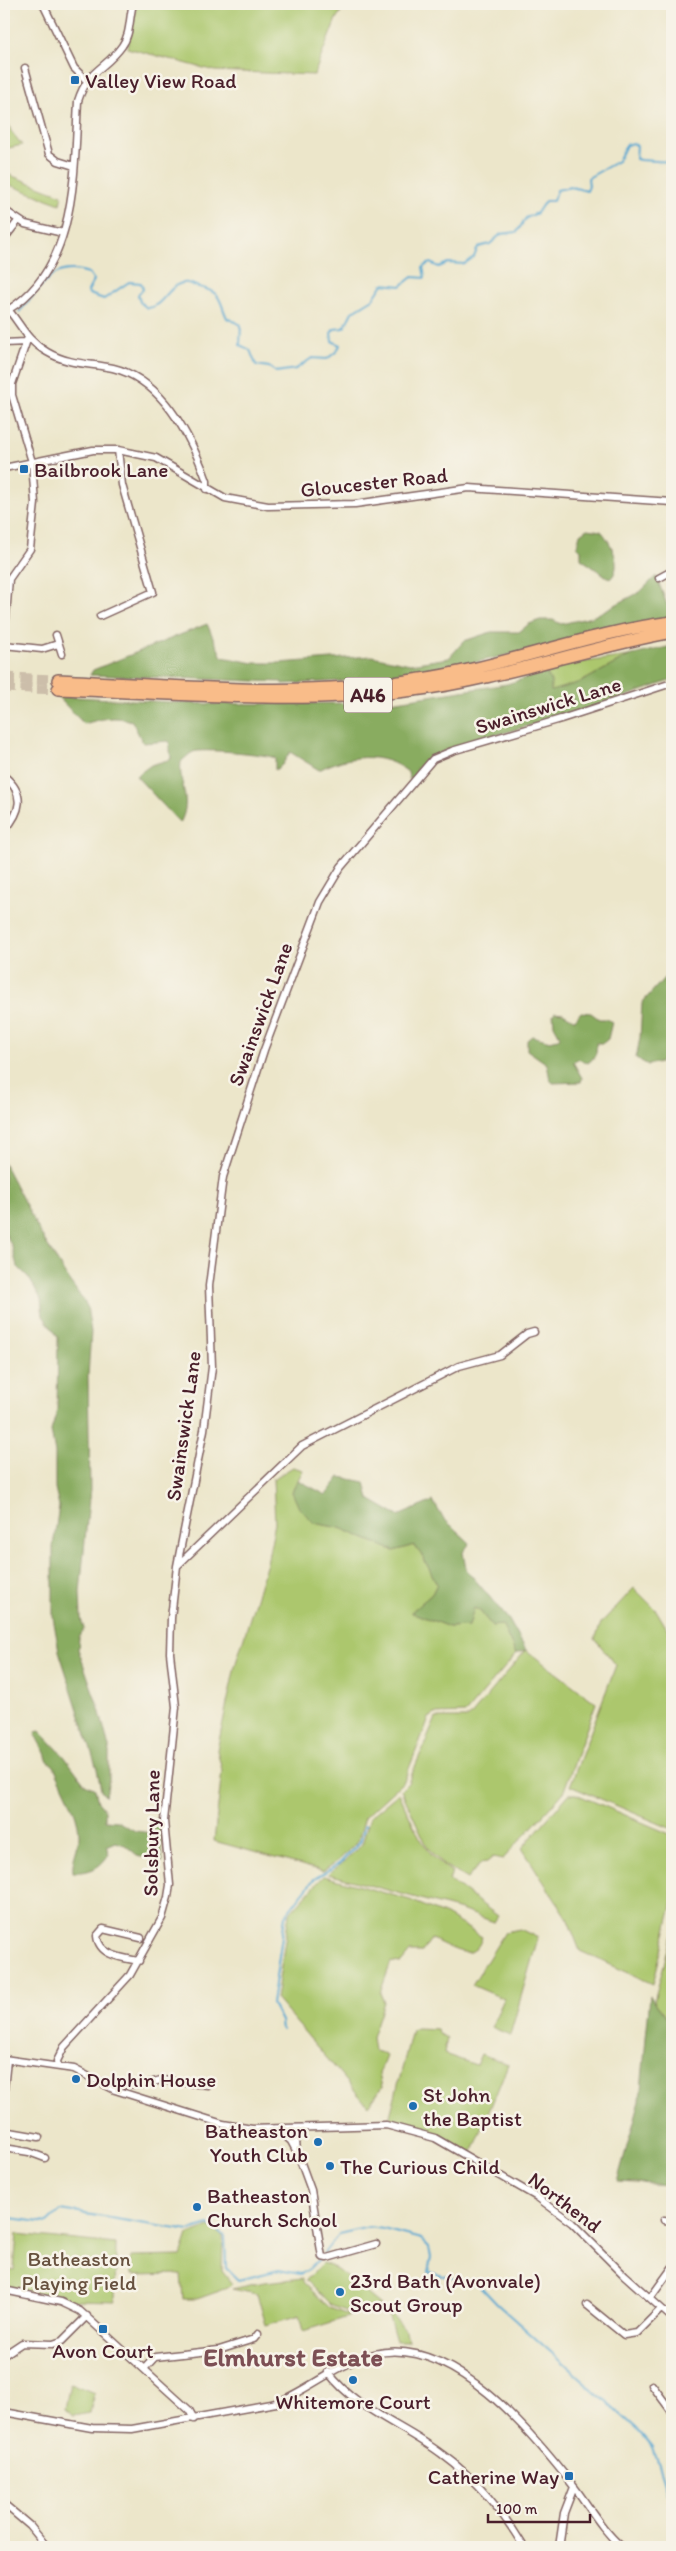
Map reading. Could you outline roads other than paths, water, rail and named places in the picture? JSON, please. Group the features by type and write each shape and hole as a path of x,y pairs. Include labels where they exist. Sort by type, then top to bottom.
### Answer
{"highway":[{"name":"A46","path":"672,622 619,632 483,668 379,685 286,689 58,684 266,697 379,694 449,685 623,641 672,632"}],"street":[{"path":"42,4 74,68 86,80"},
{"path":"132,4 127,35 122,47 86,80 78,101 74,179 63,233 48,269 27,297 6,307 27,340 46,352 70,363 116,369 155,393 184,426 207,481 207,489"},
{"path":"25,68 49,154 58,161 74,166"},
{"path":"4,210 18,221 63,233"},
{"path":"4,239 18,221"},
{"path":"4,343 27,340"},
{"path":"4,640 9,578 26,556 32,539 35,503 32,462 12,395 12,384 27,340"},
{"name":"Gloucester Road","path":"4,468 93,450 118,450 156,458 225,498 268,506 356,504 469,488 672,502"},
{"path":"100,616 153,592 122,485 118,450"},
{"path":"659,578 672,571"},
{"path":"56,635 62,654"},
{"path":"4,646 42,649 58,644"},
{"name":"Swainswick Lane","path":"177,1566 204,1430 212,1366 209,1286 220,1188 270,1032 305,936 328,886 341,867 424,768 441,754 561,719 672,683"},
{"path":"4,776 14,786 19,805 17,814 4,831"},
{"path":"177,1566 296,1450 458,1366 500,1355 527,1334 534,1332"},
{"name":"Solsbury Lane","path":"58,2066 57,2061 64,2047 130,1975 139,1961 162,1918 170,1885 164,1821 176,1707 170,1653 177,1566"},
{"path":"139,1961 108,1952 101,1948 97,1936 103,1929 141,1938"},
{"path":"4,2089 5,2059"},
{"name":"Northend","path":"5,2059 83,2071 116,2090 224,2124 252,2129 278,2130 386,2125 435,2138 544,2202 584,2234 624,2275 651,2297 661,2310 672,2318"},
{"path":"102,2082 142,2085 161,2080 208,2085"},
{"path":"297,2152 296,2140 299,2128"},
{"path":"278,2130 291,2141 311,2190 321,2255 327,2258 376,2244"},
{"path":"4,2131 39,2137"},
{"path":"4,2148 29,2152 45,2158"},
{"path":"664,2220 672,2221"},
{"path":"651,2297 672,2268"},
{"path":"4,2290 61,2302 87,2316 189,2410 194,2419"},
{"path":"587,2305 624,2336 637,2333 661,2310"},
{"path":"4,2355 22,2344 62,2342 87,2316"},
{"path":"144,2369 155,2357 219,2350 254,2338 258,2334"},
{"path":"4,2412 92,2428 119,2430 148,2428 276,2403 292,2396 328,2372 362,2358 391,2351 431,2359 458,2373 497,2401 523,2424 622,2547"},
{"path":"328,2372 336,2382 361,2404 443,2454 474,2482 524,2547"},
{"path":"652,2385 672,2412"},
{"path":"559,2547 564,2513 574,2487"},
{"path":"4,2504 30,2526 47,2547"}],"waterway":[{"path":"19,312 48,279 56,273 65,271 76,270 89,273 94,280 88,291 89,294 104,299 129,282 141,283 143,289 138,295 140,302 147,308 153,307 171,289 182,283 188,283 216,294 221,301 227,318 241,325 240,345 250,350 256,365 269,367 276,372 296,369 312,358 327,359 337,351 340,345 332,341 331,333 334,329 344,328 352,312 373,299 383,284 401,286 412,277 425,278 423,267 430,263 439,267 448,263 464,264 474,257 478,247 490,244 501,234 517,232 526,218 537,213 545,201 553,201 557,190 571,187 587,191 589,186 588,178 618,161 626,145 633,143 637,146 636,159 672,162"},
{"path":"4,314 8,316"},
{"path":"282,2030 281,2021 272,2004 285,1916 314,1879 340,1863 360,1842 365,1825"},
{"path":"4,2217 47,2223 61,2210 189,2231 209,2225 225,2236 226,2268 238,2280 279,2270 301,2274 321,2257"},
{"path":"324,2253 339,2234 369,2227 421,2239 429,2247 431,2258 428,2272 479,2285 497,2304 636,2428 652,2447 672,2507"}],"tunnel":[{"path":"4,678 58,680"},
{"path":"4,687 58,689"}],"place":[{"name":"Valley View Road","path":"75,80"},
{"name":"Bailbrook Lane","path":"24,469"},
{"name":"Dolphin House","path":"76,2079"},
{"name":"St John the Baptist","path":"413,2106"},
{"name":"Batheaston Youth Club","path":"318,2142"},
{"name":"The Curious Child","path":"330,2166"},
{"name":"Batheaston Church School","path":"197,2207"},
{"name":"23rd Bath (Avonvale) Scout Group","path":"340,2292"},
{"name":"Avon Court","path":"103,2329"},
{"name":"Whitemore Court","path":"353,2380"},
{"name":"Catherine Way","path":"569,2476"}],"district":[{"name":"Elmhurst Estate","path":"293,2357"}],"park label":[{"name":"Batheaston Playing Field","path":"79,2270"}]}
